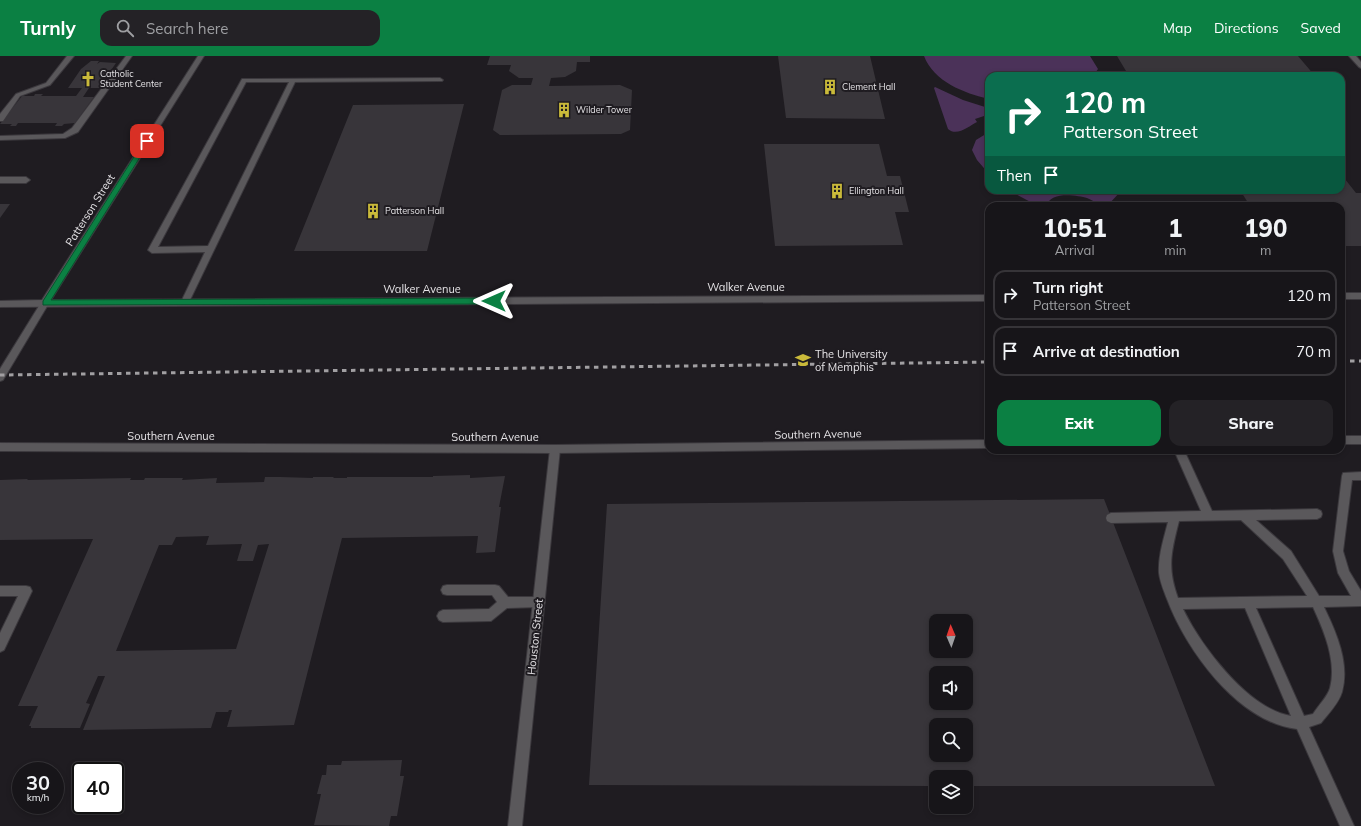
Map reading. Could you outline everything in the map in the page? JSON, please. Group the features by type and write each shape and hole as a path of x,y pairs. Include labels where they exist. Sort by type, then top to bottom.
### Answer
{"street":[{"path":"0,119 18,95 48,84 71,56"},
{"path":"0,138 65,136 75,130 129,56"},
{"name":"Patterson Street","path":"0,377 201,56"},
{"path":"1352,56 1361,66"},
{"path":"211,249 152,250 244,80 440,80"},
{"path":"185,302 293,80"},
{"path":"0,180 26,180"},
{"path":"1345,296 1361,296"},
{"name":"Walker Avenue","path":"0,304 985,298"},
{"path":"1345,440 1361,440"},
{"name":"Southern Avenue","path":"0,447 555,449 985,444"},
{"name":"Houston Street","path":"515,826 555,449"},
{"path":"1181,454 1208,515"},
{"path":"1361,476 1347,476 1338,551 1344,574 1361,601"},
{"path":"1111,518 1317,514"},
{"path":"1175,516 1165,555 1165,574 1174,604 1193,640 1214,668 1237,691 1259,708 1281,720 1301,723 1317,719 1336,691 1338,668 1331,635 1316,601 1287,555 1243,515"},
{"path":"447,590 495,590 505,603"},
{"path":"0,591 26,591 0,646"},
{"path":"1174,604 1361,601"},
{"path":"443,616 491,615 505,603 539,602"},
{"path":"1248,602 1346,826"}],"shaded area":[{"path":"924,56 1090,56 1098,69 1096,72 985,72 985,98 960,90 951,85 935,73"},
{"path":"935,87 963,100 985,107 985,117 975,119 977,122 959,131 955,132 948,129 934,88"},
{"path":"985,134 985,169 977,160 972,150 976,140"},
{"path":"1016,194 1118,194 1111,202 1095,202 1082,197 1064,195 1053,198 1049,202 1030,202"}],"building":[{"name":"Wilder Tower","path":"490,56 590,56 590,62 577,62 576,71 565,77 551,78 549,86 620,85 632,90 630,130 621,134 500,135 493,130 502,90 512,85 531,85 533,78 519,78 509,71 511,65 487,65"},
{"name":"Clement Hall","path":"778,56 870,56 885,119 786,118"},
{"path":"1117,56 1298,56 1312,72 1127,72"},
{"path":"91,61 99,61 97,64 100,62 116,63 99,88 89,88 83,97 94,97 75,123 64,124 62,126 55,126 57,123 18,123 16,126 10,126 12,124 0,124 22,96 43,94 41,96 76,96 82,88 68,88 81,69"},
{"name":"Patterson Hall","path":"464,104 427,251 294,251 353,105"},
{"name":"Ellington Hall","path":"764,144 879,144 887,176 900,176 909,212 895,212 903,245 775,246"},
{"path":"1345,179 1356,193 1361,193 1361,246 1345,246 1345,202 1248,202 1242,194 1345,194"},
{"path":"0,204 10,204 0,218"},
{"path":"470,475 470,478 505,476 499,507 501,507 495,552 476,553 478,536 342,538 294,725 227,727 232,710 229,710 228,712 216,712 211,728 83,730 105,676 98,676 86,703 90,704 80,728 31,728 31,726 29,726 38,706 18,706 93,539 0,540 0,480 131,478 130,480 144,480 145,478 183,478 182,480 217,478 216,483 264,482 265,477 347,478","holes":["209,536 206,545 242,544 237,561 253,561 258,545 269,544 236,649 116,651 159,545 172,545 176,537"]},
{"path":"1104,499 1215,786 973,786 973,770 929,770 929,786 589,785 607,504"},
{"path":"402,760 400,776 404,776 397,816 391,816 389,826 314,825 321,794 317,794 322,775 326,775 327,765 341,765 342,761"}],"railway":[{"path":"1345,361 1361,361"},
{"path":"0,375 985,362"}],"place":[{"name":"Catholic Student Center","path":"88,79"},
{"name":"Clement Hall","path":"830,87"},
{"name":"Wilder Tower","path":"564,110"},
{"name":"Ellington Hall","path":"837,191"},
{"name":"Patterson Hall","path":"373,211"},
{"name":"The University of Memphis","path":"803,360"}],"route":[{"path":"147,141 46,303 494,301"}]}
